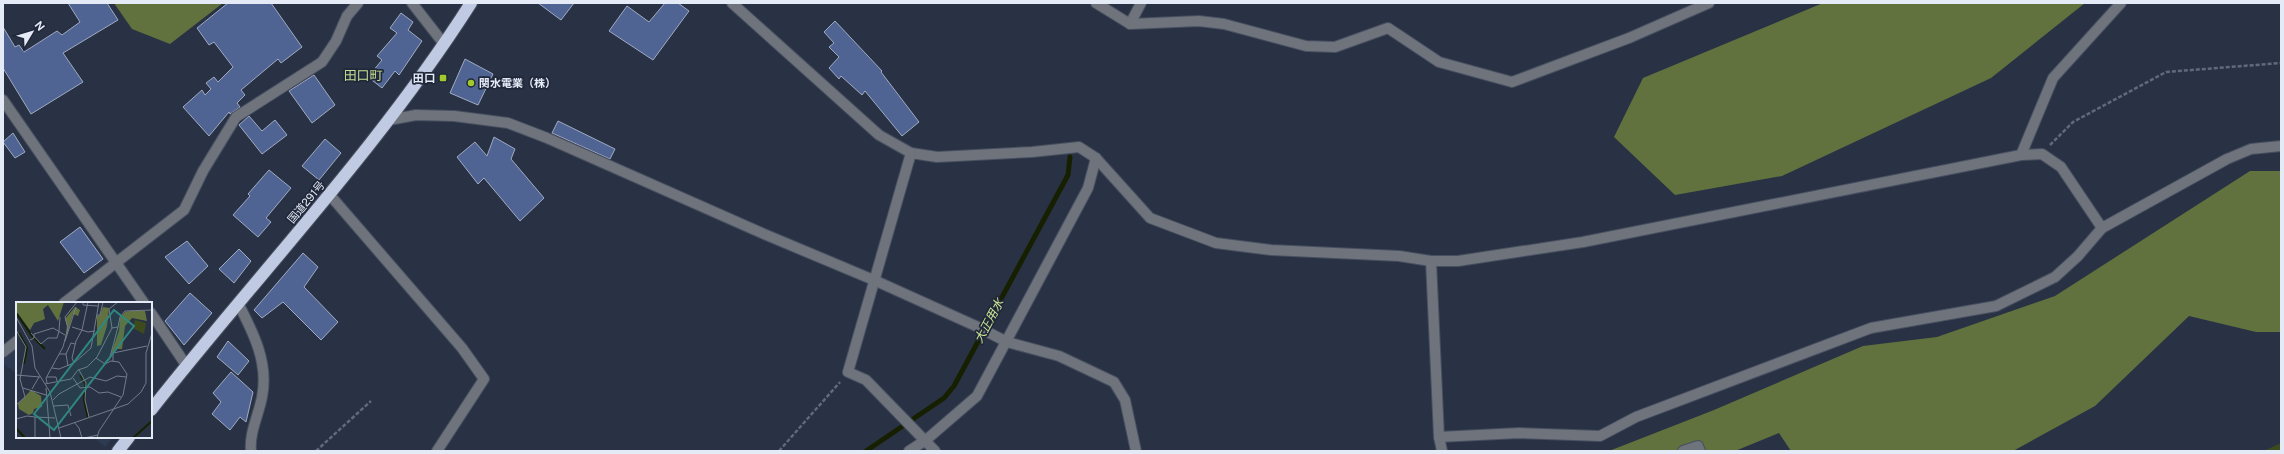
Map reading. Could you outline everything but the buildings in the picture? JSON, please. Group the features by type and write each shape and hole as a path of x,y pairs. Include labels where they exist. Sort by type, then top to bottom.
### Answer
{"highway":[{"name":"国道291号","path":"152,409 389,120 444,44 471,3"},
{"path":"118,451 128,438"}],"street":[{"path":"65,302 184,210 203,171 236,117 322,62 336,42 347,16 358,3"},
{"path":"412,3 444,44"},
{"path":"732,3 879,135 911,153 937,157 1032,152 1079,147 1096,158 1150,218 1216,243 1271,250 1399,256 1431,260 1458,261 1583,242 2021,155 2042,154 2061,167 2102,228"},
{"path":"1096,3 1130,24 1199,21 1224,24 1306,46 1335,47 1388,28 1439,62 1512,82 1629,38 1709,3"},
{"path":"1130,24 1141,3"},
{"path":"2021,155 2053,78 2121,3"},
{"path":"3,100 143,302"},
{"path":"389,120 416,115 454,116 508,124 547,138 764,234 876,281 998,336 1007,342 1059,356 1114,382 1125,400 1136,451"},
{"path":"1439,437 1519,433 1600,436 1636,417 1871,328 1898,322 1933,319 1996,306 2055,277 2078,256 2102,228 2228,159 2250,149 2281,146"},
{"path":"911,153 876,281 848,372 866,380 926,440 935,451"},
{"path":"909,451 926,440 977,396 1088,188 1096,158"},
{"path":"329,194 462,348 484,379 436,451"},
{"path":"1431,260 1439,437 1442,451"},
{"path":"238,303 257,339 265,381 252,436 251,451"},
{"path":"152,315 186,366"},
{"path":"3,352 16,342"},
{"path":"1683,451 1698,446 1700,451"}],"path":[{"path":"2042,154 2073,122 2166,72 2281,63"},
{"path":"778,451 848,372"},
{"path":"316,451 371,400"}],"shaded area":[{"path":"16,349 16,373 3,363 3,359"},
{"path":"94,438 112,438 105,447"}],"green space":[{"path":"114,3 223,3 170,44 132,29"},
{"path":"1823,3 2085,3 1991,78 1782,176 1675,195 1614,137 1643,78"},
{"path":"2250,171 2281,171 2281,332 2256,332 2189,316 2095,406 2013,451 1791,451 1779,433 1735,451 1609,451 1714,410 1863,346 1937,337 2055,296"},
{"path":"2281,443 2281,451 2264,451"}],"waterway":[{"name":"大正用水","path":"866,451 944,398 954,386 1068,175 1070,157"}],"place":[{"name":"田口","path":"443,78"},
{"name":"関水電業（株）","path":"471,83"}],"district":[{"name":"田口町","path":"363,75"}]}
